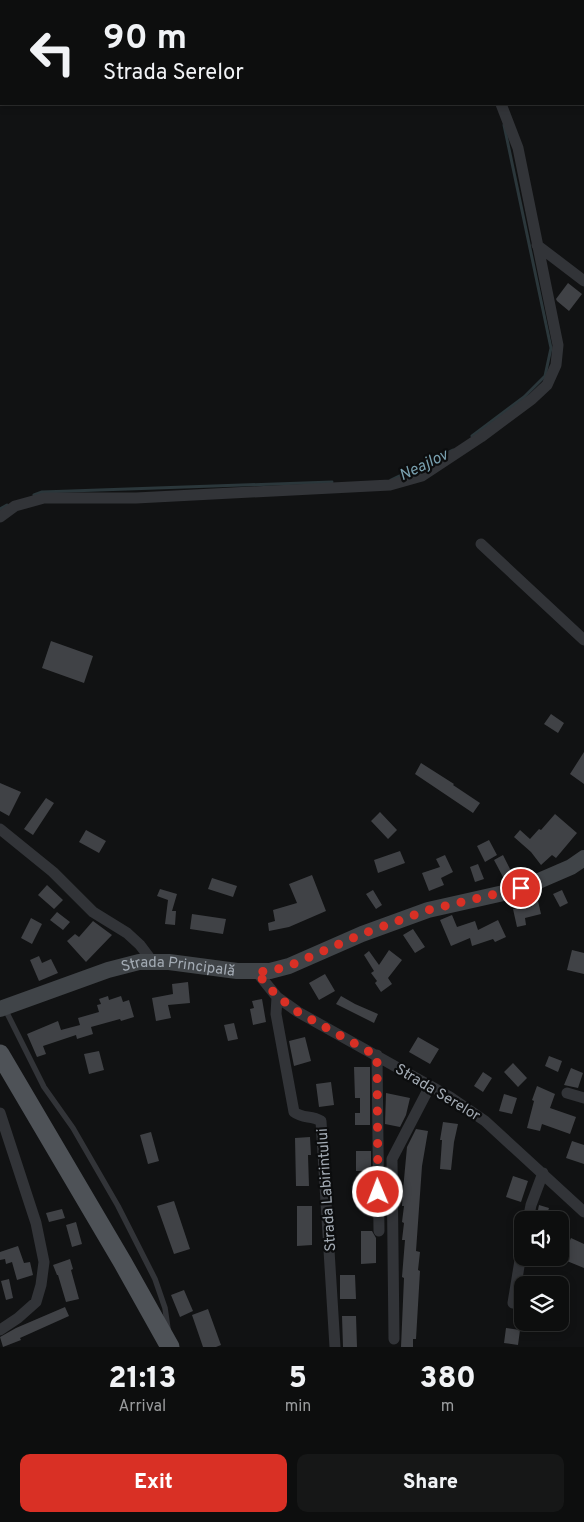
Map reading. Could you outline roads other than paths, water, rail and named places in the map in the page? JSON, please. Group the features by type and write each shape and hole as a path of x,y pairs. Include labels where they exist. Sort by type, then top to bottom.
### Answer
{"main road":[{"name":"Strada Principală","path":"2,1008 108,970 139,962 169,962 236,971 270,971 289,966 362,934 428,910 508,892 534,884 571,867 584,858"},
{"path":"0,1054 170,1346"}],"street":[{"path":"0,517 15,506 44,498 136,498 390,486 422,476 481,437 532,399 547,385 556,365 558,345 518,148 501,105"},
{"path":"537,245 584,281"},
{"path":"481,544 584,640"},
{"path":"0,829 53,872 93,912 127,933 140,945 152,961"},
{"name":"Strada Serelor","path":"256,972 277,996 298,1012 430,1086 485,1121 543,1172 584,1212"},
{"name":"Strada Labirintului","path":"277,996 276,1014 294,1112 300,1116 314,1117 321,1121 335,1347"},
{"path":"377,1056 379,1231"},
{"path":"394,1339 392,1159 430,1086"},
{"path":"567,1093 584,1098"},
{"path":"0,1113 36,1223 44,1262 41,1285 36,1302 18,1318 0,1330"},
{"path":"530,1211 543,1172"},
{"path":"513,1303 519,1266"}],"lane":[{"path":"2,1008 44,1087 73,1128 118,1206 155,1279 165,1308 170,1346"}],"waterway":[{"name":"Neajlov","path":"472,436 524,397 545,376 551,348 504,125"},
{"name":"Neajlov","path":"391,480 453,450"},
{"name":"Neajlov","path":"34,495 42,492 332,482"},
{"name":"Neajlov","path":"0,509 7,505"}]}
